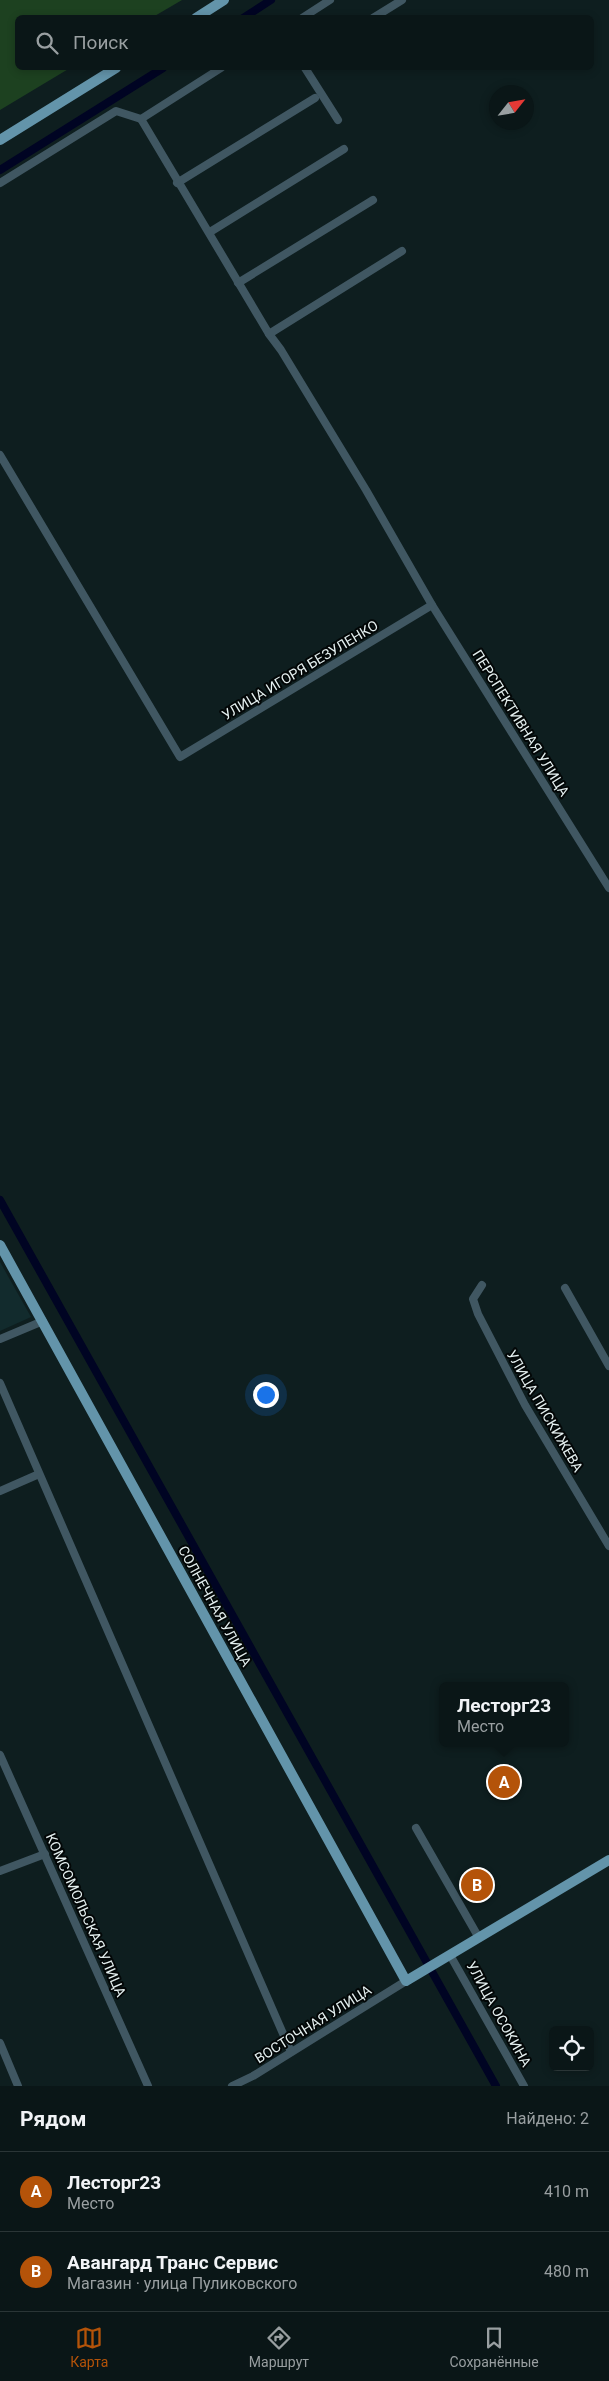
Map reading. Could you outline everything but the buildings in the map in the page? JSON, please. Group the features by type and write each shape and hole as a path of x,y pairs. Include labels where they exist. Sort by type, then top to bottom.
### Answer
{"main road":[{"path":"201,15 224,0"},
{"path":"0,140 113,70"},
{"name":"СОЛНЕЧНАЯ УЛИЦА","path":"0,1245 406,1981"},
{"name":"УЛИЦА ОСОКИНА","path":"406,1981 609,1860"}],"street":[{"path":"307,15 330,0"},
{"path":"379,15 402,0"},
{"path":"0,183 116,112 141,119 218,70"},
{"path":"306,70 338,120"},
{"path":"177,183 315,98"},
{"name":"ПЕРСПЕКТИВНАЯ УЛИЦА","path":"141,119 177,183 210,232 269,334 330,429 432,605 609,888"},
{"path":"210,232 344,149"},
{"path":"238,283 373,200"},
{"path":"269,334 402,250"},
{"name":"УЛИЦА ИГОРЯ БЕЗУЛЕНКО","path":"0,455 180,756 432,605"},
{"name":"УЛИЦА ПИСКИЖЕВА","path":"482,1285 474,1299 478,1314 525,1405 606,1535 609,1546"},
{"path":"565,1288 609,1366"},
{"path":"0,1339 43,1322"},
{"path":"0,1383 291,2052"},
{"path":"0,1491 40,1474"},
{"name":"КОМСОМОЛЬСКАЯ УЛИЦА","path":"0,1755 148,2086"},
{"path":"416,1828 479,1938"},
{"path":"0,1871 45,1854"},
{"name":"УЛИЦА ОСОКИНА","path":"450,1955 524,2086"},
{"name":"ВОСТОЧНАЯ УЛИЦА","path":"232,2086 253,2076 406,1981"},
{"path":"0,2043 18,2086"}],"shaded area":[{"path":"0,1262 31,1317 0,1331"}],"green space":[{"path":"0,0 182,0 156,15 15,15 15,70 67,70 0,110"}],"waterway":[{"path":"248,15 271,0"},
{"path":"0,170 160,70"},
{"path":"0,1200 496,2086"}],"place":[{"name":"Лесторг23","path":"504,1782"},
{"name":"Авангард Транс Сервис","path":"477,1885"}]}
